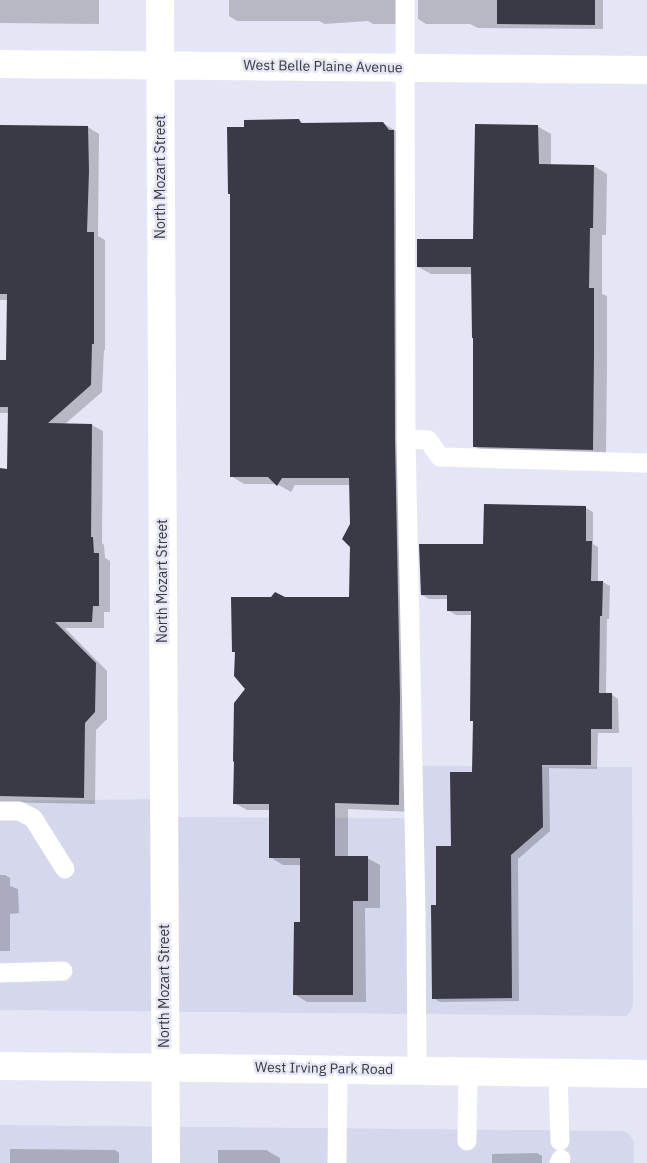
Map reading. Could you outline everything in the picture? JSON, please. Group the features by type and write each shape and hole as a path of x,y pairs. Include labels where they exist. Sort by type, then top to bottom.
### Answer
{"street":[{"name":"North Mozart Street","path":"160,0 166,1163"},
{"name":"West Belle Plaine Avenue","path":"0,64 647,70"},
{"name":"West Irving Park Road","path":"0,1066 647,1074"}],"lane":[{"path":"405,0 406,439 416,902 417,1070"},
{"path":"406,439 428,440 440,457 647,463"},
{"path":"0,811 19,811 33,818 65,869"},
{"path":"0,973 63,971"},
{"path":"337,1163 338,1069"},
{"path":"467,1141 468,1071"},
{"path":"558,1073 560,1154"}],"shaded area":[{"path":"415,766 632,767 633,1004 631,1011 626,1016 0,1010 0,801 162,799 163,817 413,818"},
{"path":"0,1125 624,1131 629,1134 634,1142 634,1163 0,1163"}],"building":[{"path":"497,0 595,0 595,25 497,24"},
{"path":"299,119 301,123 383,122 389,130 394,130 395,439 400,697 399,805 335,803 335,856 368,856 368,901 353,901 353,995 293,995 294,922 300,922 300,858 269,858 269,804 233,804 234,703 245,689 234,676 235,652 232,652 231,597 271,597 275,592 285,597 349,597 350,547 342,539 350,524 349,478 282,478 277,486 268,477 230,477 230,194 228,194 227,127 244,127 244,120"},
{"path":"475,124 538,125 539,164 594,165 593,228 590,228 589,288 594,288 593,450 473,447 471,267 417,267 417,239 473,239"},
{"path":"0,125 88,126 87,232 94,232 94,344 92,344 91,385 48,423 92,424 91,537 93,537 94,553 99,553 99,606 93,606 92,622 55,622 96,663 95,712 85,723 84,798 0,796 0,468 7,469 8,407 0,407 0,360 6,360 7,294 0,294"},
{"path":"484,504 586,506 586,541 592,541 591,581 603,581 602,616 600,616 599,693 612,693 612,729 591,729 591,765 542,765 543,827 511,855 512,998 432,999 431,905 436,905 436,846 451,846 450,772 472,772 473,721 470,721 471,611 447,611 447,595 421,595 419,544 483,544"}]}
